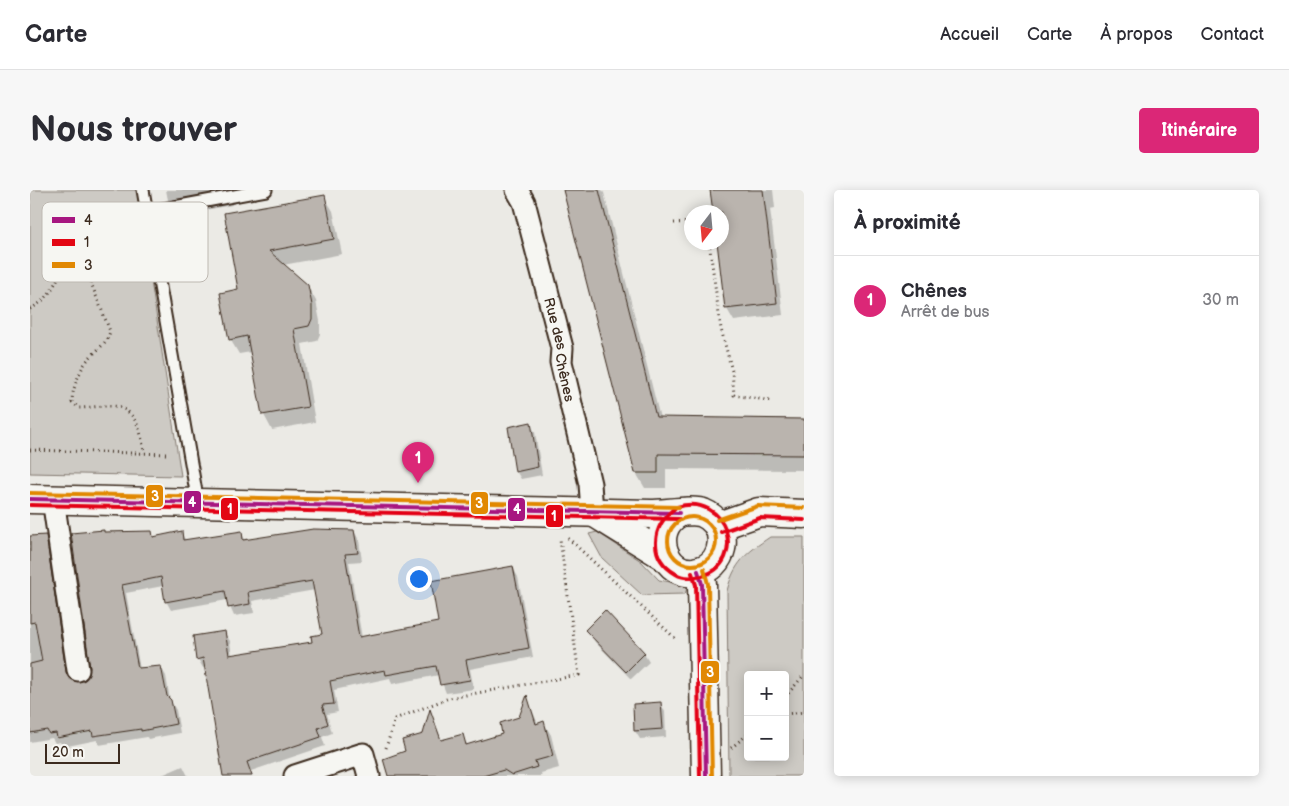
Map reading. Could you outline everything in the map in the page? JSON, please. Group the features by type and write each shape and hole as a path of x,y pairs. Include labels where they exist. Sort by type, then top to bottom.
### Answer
{"main road":[{"path":"41,499 198,503 558,520 592,512 679,513 693,510 704,513 719,526 722,545 720,554 714,562 698,571 678,569 666,557 592,512"},
{"path":"719,526 759,512 804,514"},
{"path":"666,557 661,544 662,533 666,524 679,513"},
{"path":"698,571 702,584 702,664 706,776"}],"street":[{"name":"Rue des Chênes","path":"517,190 524,202 562,348 561,362 590,484 592,512"},
{"path":"41,499 78,670"},
{"path":"295,776 363,754 368,776"}],"lane":[{"path":"201,202 266,190"},
{"path":"159,282 198,503"}],"path":[{"path":"674,223 684,222"},
{"path":"710,250 734,395 772,401"},
{"path":"30,309 44,301 56,282"},
{"path":"91,282 110,331 108,339 84,365 72,394 72,402 79,408 119,407 134,418 142,435 144,453"},
{"path":"30,450 168,454"},
{"path":"558,520 702,664"},
{"path":"363,754 387,748 395,719 449,698 579,675 558,520"},
{"path":"789,692 804,675"},
{"path":"789,714 804,712"}],"shaded area":[{"path":"30,190 137,190 139,202 42,202 42,282 151,282 181,476 30,473"},
{"path":"597,532 641,561 659,580 688,585 685,594 642,595 602,558 589,534"},
{"path":"770,537 804,537 804,776 729,776 727,591 733,573 742,559"}],"building":[{"path":"563,190 599,190 656,417 804,419 804,455 658,454 658,473 635,473"},
{"path":"710,190 763,190 777,303 725,309 718,250 729,250 729,205 712,205"},
{"path":"325,195 334,239 269,251 308,285 312,305 312,319 309,326 294,329 308,407 262,415 247,336 229,340 220,293 238,289 224,213"},
{"path":"531,422 538,467 515,472 508,427"},
{"path":"313,529 354,530 358,553 345,554 359,637 438,622 431,581 513,566 529,648 466,660 470,680 440,685 436,666 386,675 385,670 330,681 334,704 322,705 328,724 318,728 321,737 247,762 252,776 223,776 203,658 196,660 193,636 225,631 229,655 312,642 311,636 322,634 312,581 248,592 250,604 228,608 225,591 165,602 161,577 122,585 138,668 161,666 167,696 171,700 176,724 141,731 141,729 93,736 92,731 57,738 56,733 49,734 47,730 30,733 30,664 42,661 35,622 30,623 30,536 46,535 66,672 69,678 79,682 86,679 90,668 71,533 104,530 104,532 152,531 153,537 182,531 183,540 242,531 243,540"},
{"path":"605,610 645,653 626,672 585,630"},
{"path":"527,695 536,724 544,721 553,756 535,761 537,767 512,775 504,770 483,776 388,776 383,759 405,751 402,740 423,734 430,709 441,740 463,734 466,745 502,734 500,723 519,717"},
{"path":"661,702 663,729 634,731 633,704"}],"transit line":[{"name":"3","path":"30,493 679,507"},
{"name":"4","path":"30,499 679,513"},
{"name":"1","path":"30,505 679,519"},
{"name":"1","path":"675,508 667,515 658,532 656,541 660,559 679,576 692,578 702,576 716,569 725,557 728,544 726,531 719,518 709,509 694,505 677,507"},
{"name":"3","path":"717,520 758,506 804,508"},
{"name":"3","path":"692,517 701,519 709,524 714,532 716,541 714,550 709,558 701,563 692,565 683,563 675,558 670,550 668,541 670,532 675,524 683,519 692,517"},
{"name":"1","path":"721,532 760,518 804,520"},
{"name":"3","path":"704,569 708,584 712,776"},
{"name":"4","path":"698,571 702,584 706,776"},
{"name":"1","path":"692,573 696,585 700,776"}],"place":[{"name":"Chênes","path":"418,483"}]}
